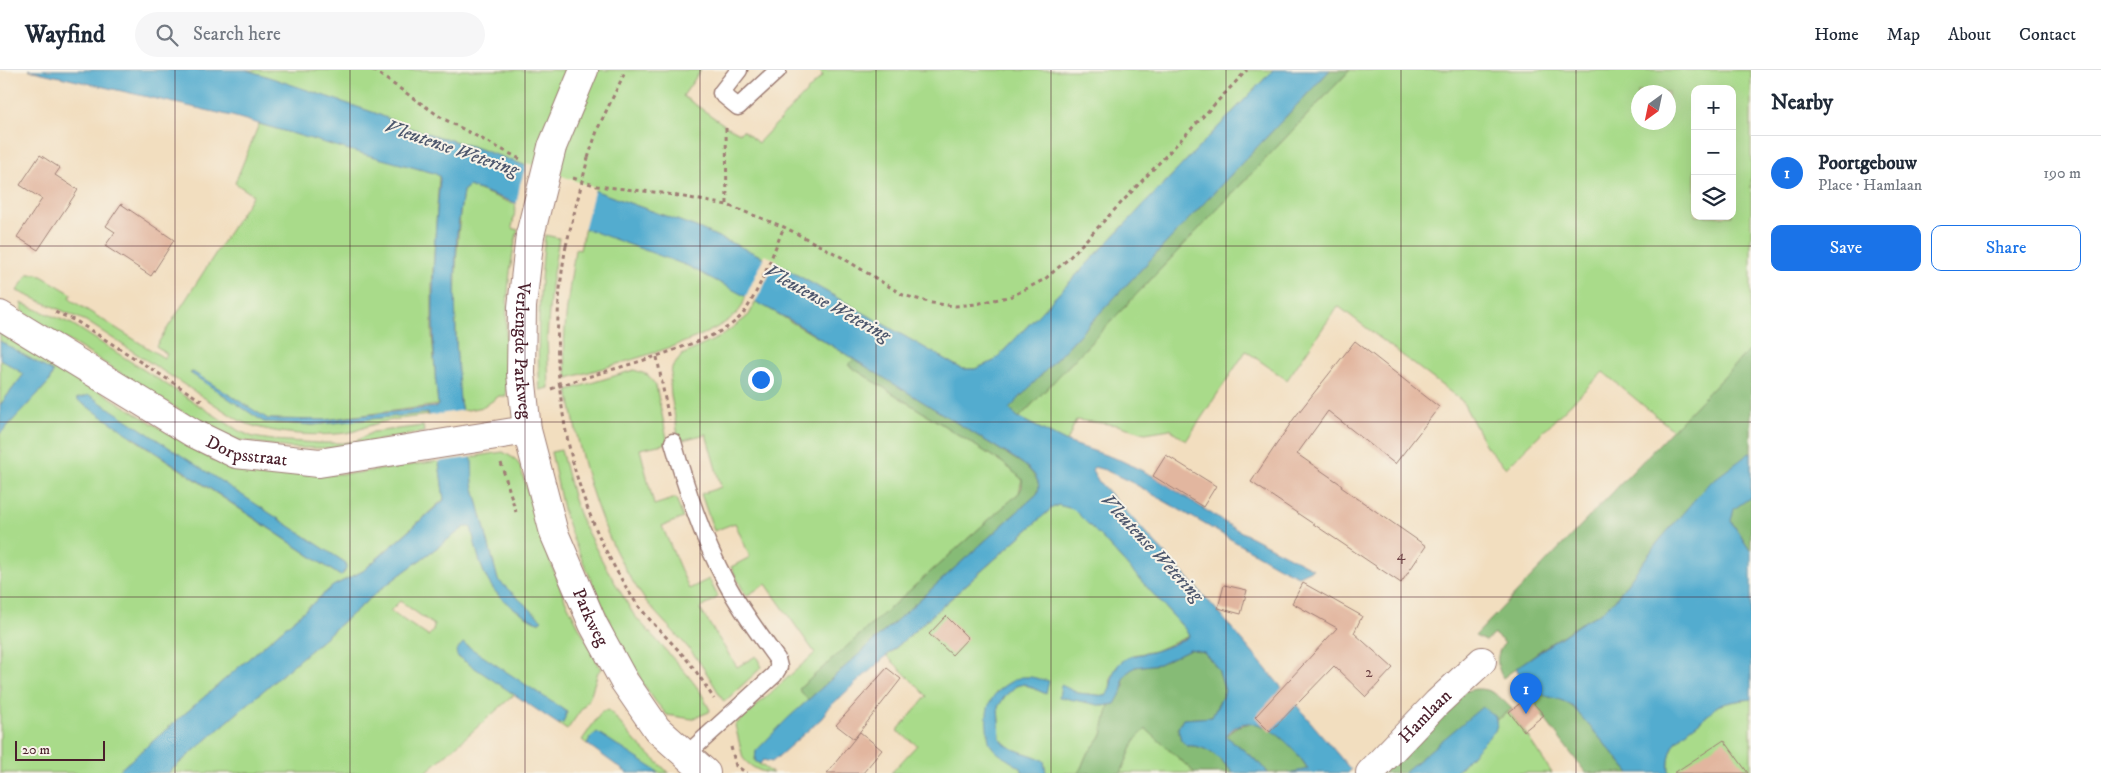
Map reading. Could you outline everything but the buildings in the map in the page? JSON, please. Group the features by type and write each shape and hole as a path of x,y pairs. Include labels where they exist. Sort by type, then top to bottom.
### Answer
{"street":[{"name":"Verlengde Parkweg","path":"527,430 521,374 522,307 530,235 552,147 584,70"},
{"name":"Dorpsstraat","path":"0,315 193,433 236,454 319,463 527,430"},
{"name":"Parkweg","path":"527,430 554,533 593,624 624,681 657,729 706,773"},
{"name":"Hamlaan","path":"1370,773 1482,661"}],"lane":[{"path":"739,70 721,93 738,107 778,70"},
{"path":"673,442 688,496 715,562 742,610 777,659 778,667 774,674 686,755"}],"path":[{"name":"Verlengde Parkweg","path":"626,70 598,128 588,158 566,246 557,317 558,387 565,426 583,497 606,551 632,596 702,679 714,699 723,721"},
{"path":"558,387 657,357 719,331 737,319 747,308 784,227 838,255 903,295 932,303 956,306 976,304 1012,296 1045,279 1067,260 1247,70"},
{"path":"727,205 726,126 731,100"},
{"path":"49,309 76,320 205,403"},
{"path":"657,357 673,442"},
{"path":"736,766 747,773"}],"green space":[{"path":"246,70 701,70 683,96 726,126 740,133 743,130 758,143 823,75 818,70 1273,70 994,361 975,369 962,369 776,263 696,227 474,147 412,129 375,113"},
{"path":"1330,70 1350,70 1019,418 1009,409"},
{"path":"1350,70 1751,70 1751,348 1673,430 1603,372 1506,468 1486,446 1462,401 1338,306 1287,380 1246,351 1186,441 1170,429 1145,433 1117,425 1076,420 1067,442 1019,418"},
{"path":"259,124 439,176 432,285 432,335 438,405 325,420 268,419 191,372 264,422 313,425 426,413 429,415 386,421 350,432 333,434 278,432 264,429 240,421 86,321 17,291 28,274 38,274 72,294 71,300 164,358 167,354 156,346 253,195 235,183"},
{"path":"469,186 516,205 512,228 518,230 513,250 508,291 506,396 499,396 484,407 462,411 457,357 456,274 458,232 463,191"},
{"path":"585,227 688,266 746,296 742,306 725,323 706,333 658,351 568,378 564,351 566,315 575,249 580,250"},
{"path":"545,235 559,238 551,285 547,337 549,388 540,390 539,312"},
{"path":"756,301 854,359 848,365 1003,463 1022,479 1019,493 799,689 808,700 756,751 755,761 773,773 756,769 743,758 735,725 815,653 766,584 746,596 731,567 750,557 735,523 714,531 701,494 721,487 706,434 679,441 670,382 672,368 682,355 718,338 743,320 749,315"},
{"path":"21,303 72,324 239,431 253,437 272,440 343,443 356,441 373,432 423,426 424,432 335,448 290,448 239,440 224,435 178,409 23,312"},
{"path":"0,329 197,451 234,468 315,475 357,473 439,461 444,499 363,571 333,586 116,773 0,773 0,434 49,382 53,372 0,341","holes":["132,424 346,563 345,572 341,576 130,436 128,431"]},
{"path":"1751,348 1751,552 1731,521 1702,492 1658,542 1614,601 1600,613 1542,649 1503,678 1499,669 1498,655 1505,643 1494,634 1486,641 1475,636"},
{"path":"0,359 24,374 0,405"},
{"path":"854,359 1026,466 1038,482 1039,490 1037,494 808,700 799,689 1019,493 1022,487 1022,479 1003,463 848,365"},
{"path":"634,370 648,375 656,386 668,443 640,449 654,505 676,498 683,518 662,526 689,589 709,579 718,597 700,609 737,667 756,656 762,667 724,702 696,657 650,607 629,575 604,525 586,473 568,390"},
{"path":"561,450 574,500 583,524 604,564 634,615 700,691 710,710 709,712 692,719 667,715 640,679 640,675 627,655 609,620 573,539 563,509 551,452"},
{"path":"503,452 515,459 520,466 541,537 565,600 601,669 598,672 590,697 567,730 558,724 563,723 457,656 515,694 425,773 168,773 382,588 465,527 471,526 477,553 485,575 498,595 527,617 540,622 541,620 498,580 473,484 471,457","holes":["400,601 434,625 433,631 428,636 390,611"]},
{"path":"1058,505 1073,509 1105,541 1185,629 1189,636 1155,651 1133,655 1111,676 1110,691 1106,696 1078,693 1061,686 1103,706 1109,705 1102,735 1086,756 1079,773 1046,773 1044,761 1009,747 1000,738 998,707 1005,696 1016,686 1024,684 1046,694 1031,677 1013,681 996,692 992,747 1021,768 1023,773 891,773 917,745 897,731 927,696 887,656 1052,508"},
{"path":"1190,649 1204,652 1218,669 1225,691 1212,717 1183,719 1178,728 1181,740 1187,746 1201,747 1207,750 1233,773 1195,773 1146,729 1135,740 1121,773 1079,773 1086,756 1102,735 1109,705 1115,704 1124,685 1123,679 1127,673 1135,667 1159,664"},
{"path":"1475,689 1491,692 1500,697 1512,709 1497,720 1495,716 1425,755 1403,773 1377,773 1466,691"},
{"path":"1536,692 1556,697 1573,707 1630,773 1586,773 1528,697"},
{"path":"1751,699 1751,773 1669,773 1669,761 1674,744 1686,732 1718,706"},
{"path":"609,710 636,742 669,773 658,773 590,738 587,744 582,740 602,711"},
{"path":"1509,712 1552,773 1455,773 1495,731 1497,720"},
{"path":"1252,723 1262,724 1275,732 1295,751 1308,770 1268,773 1262,765 1226,736 1238,726"},
{"path":"1146,728 1195,773 1121,773 1135,740"}],"water":[{"name":"Vleutense Wetering","path":"29,70 246,70 260,74 375,113 412,129 474,147 696,227 776,263 962,369 975,369 994,361 1273,70 1330,70 1009,409 1019,418 1067,442 1120,460 1153,476 1232,527 1313,569 1298,576 1133,483 1105,470 1094,467 1092,470 1099,482 1214,607 1351,770 1348,773 1288,773 1308,769 1293,749 1271,730 1247,723 1236,726 1226,736 1262,765 1268,773 1233,773 1207,750 1201,747 1187,746 1181,740 1178,728 1183,719 1212,717 1225,691 1218,669 1204,652 1190,649 1159,664 1135,667 1123,679 1123,690 1115,704 1103,706 1059,697 1061,685 1078,693 1106,696 1114,672 1123,661 1166,647 1189,636 1185,629 1105,541 1073,509 1058,505 1052,508 827,709 822,718 772,762 763,760 760,764 755,761 756,751 787,719 1037,494 1038,481 1029,469 1016,459 792,321 688,266 469,186 463,191 457,234 455,279 456,342 460,402 472,460 473,484 498,580 542,620 538,622 530,618 498,595 485,576 471,527 465,527 382,588 168,773 116,773 333,586 363,571 444,500 434,425 428,413 313,425 264,422 190,373 193,372 268,419 325,420 436,407 438,405 435,377 433,292 440,179 434,173 232,116"},
{"path":"0,341 53,372 49,382 0,434 0,405 24,374 0,359"},
{"path":"89,395 346,563 346,569 341,576 339,575 76,399"},
{"path":"1751,452 1751,497 1734,509 1731,521 1751,552 1751,699 1718,706 1686,732 1674,744 1669,761 1669,773 1630,773 1573,707 1562,701 1538,694 1531,689 1524,682 1517,667 1580,624 1600,613 1614,601 1658,542 1708,484"},
{"path":"463,643 567,712 563,723 558,724 457,656 456,651"},
{"path":"1021,677 1049,681 1046,694 1024,684 1016,686 1005,696 998,707 1000,738 1009,747 1044,761 1046,773 1023,773 1021,768 1001,756 989,740 987,718 990,702 1005,685"},
{"path":"1482,707 1495,716 1497,725 1495,731 1455,773 1403,773"},
{"path":"597,732 658,773 627,773 587,744 590,738"}],"pier":[{"path":"527,163 595,188 584,230 516,207 520,184"},
{"path":"765,255 777,260 755,303 745,298"},
{"path":"464,410 474,457 437,462 432,426 427,416"}],"place":[{"name":"Poortgebouw","path":"1526,714"}]}
